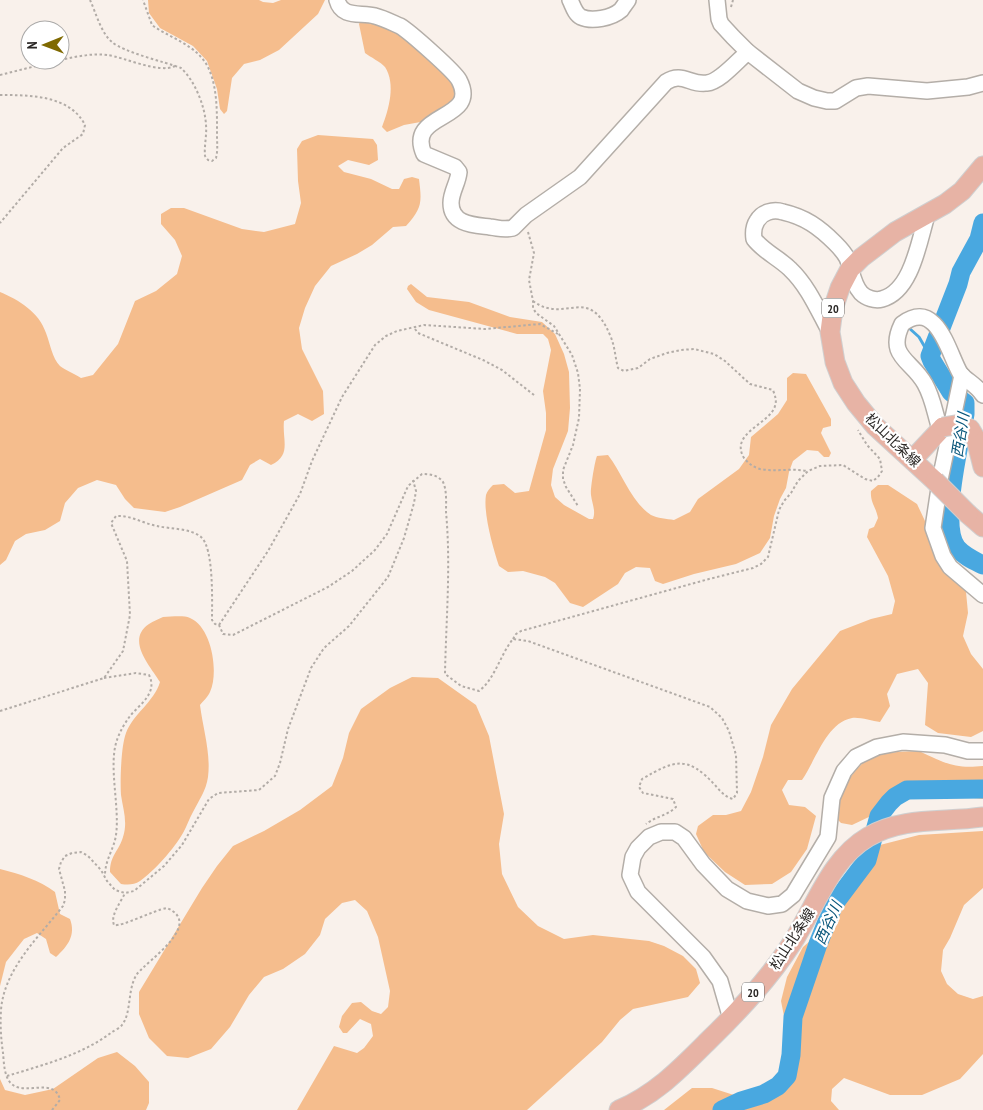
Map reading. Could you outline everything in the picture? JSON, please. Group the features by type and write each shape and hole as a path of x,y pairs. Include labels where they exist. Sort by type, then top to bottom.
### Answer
{"main road":[{"name":"松山北条線","path":"983,166 962,191 927,215 895,232 874,247 850,269 840,288 833,308 830,332 835,362 843,383 856,403 875,426 913,459 983,527"},
{"path":"913,459 941,428 955,425 976,434 983,467"},
{"name":"松山北条線","path":"619,1110 638,1102 668,1081 731,1019 792,944 834,871 856,845 884,829 902,824 983,817"}],"street":[{"path":"337,0 342,9 350,14 375,16 402,27 442,61 459,80 462,100 450,113 430,124 422,131 420,139 424,154 455,167 459,172 451,202 453,211 465,224 506,229 513,228 526,215 580,177 666,82 678,77 707,83 716,80 748,52"},
{"path":"570,0 581,17 590,19 614,15 621,10 628,0"},
{"path":"717,0 718,19 748,52 798,91 814,98 827,102 834,101 856,88 868,86 927,91 968,87 983,82"},
{"path":"830,332 805,286 789,268 763,250 754,239 754,225 760,216 770,211 780,211 808,220 822,229 846,257 856,287 862,295 879,300 890,297 902,286 907,277 927,215"},
{"path":"941,428 924,382 898,352 896,342 902,324 914,318 922,318 939,328 960,382 941,475 933,528 943,556 950,566 983,595"},
{"path":"960,382 973,383 983,395"},
{"path":"731,1019 720,981 703,957 638,892 630,875 633,857 638,848 649,837 661,832 675,832 684,838 703,864 727,889 747,902 768,906 782,904 793,896 828,837 832,798 844,772 856,757 877,747 903,742 945,745 968,751 983,751"}],"path":[{"path":"90,0 111,42 122,48 182,68 187,73 198,94 204,112 206,125 205,156 208,160 212,160 216,158 218,150 218,115 209,67 200,56 185,44 152,25 143,0"},
{"path":"70,58 86,55 106,55 160,68 172,68 175,66"},
{"path":"0,75 20,70"},
{"path":"0,95 33,96 59,102 71,108 85,125 83,134 64,148 0,223"},
{"path":"519,224 528,231 534,253 529,280 533,308 536,313 554,326 572,355 578,373 580,418 563,479 578,506"},
{"path":"533,301 540,306 554,309 582,307 592,309 605,324 616,350 618,368 624,371 638,368 650,359 682,350 704,351 720,357 750,384 773,390 776,398 775,407 768,416 745,436 741,446 743,456 754,467 762,469 808,471"},
{"path":"219,625 268,551 300,494 312,461 342,397 375,345 386,336 397,331 424,325 485,329 540,324 558,334"},
{"path":"415,328 418,333 502,370 534,395"},
{"path":"104,678 123,651 130,615 127,562 111,523 116,516 126,516 150,524 192,532 202,538 208,548 212,587 212,620 215,624 219,625 223,634 233,635 328,587 352,571 375,550 387,534 408,486 413,480 422,474 431,474 439,477 444,484 449,560 445,674 461,686 480,691 485,686 505,649 516,634 521,631 753,568 761,564 768,557 779,510 798,481 808,471 820,466 843,465 865,479 873,480 878,477 882,471 880,459 867,445 857,428"},
{"path":"52,1110 60,1100 54,1090 48,1088 19,1088 13,1085 7,1076 0,1023 4,995 13,972 29,948 63,906 65,900 59,869 61,862 65,856 82,852 101,870 104,877 115,890 124,893 134,891 164,866 182,845 209,799 218,793 259,790 275,776 288,729 311,668 324,648 349,626 388,577 404,538 414,503 416,491 413,480"},
{"path":"513,639 528,641 710,707 722,718 729,731 736,755 737,793 733,799 726,797 702,771 691,765 677,764 657,770 642,779 639,787 643,793 673,799 676,807 670,813 650,820 643,826"},
{"path":"0,711 104,678 136,673 149,675 152,682 147,698 130,716 116,742 116,837 105,864 104,877"},
{"path":"7,1076 56,1061 104,1038 122,1025 132,986 138,974 169,944 178,932 179,922 172,910 167,908 137,917 126,924 114,925 112,921 124,893"}],"shaded area":[{"path":"148,0 259,0 273,3 281,0 325,0 318,14 279,50 260,60 244,64 232,78 227,111 224,114 220,109 217,89 207,61 193,46 160,28 149,13"},
{"path":"361,20 388,23 429,52 458,90 449,109 426,121 404,125 387,132 382,127 389,105 390,81 385,67 365,53 359,24"},
{"path":"318,135 373,139 377,145 378,160 369,165 348,160 338,166 344,172 371,179 392,189 399,189 404,179 412,177 419,179 420,194 418,210 406,226 393,227 372,245 331,266 315,286 305,308 299,328 302,349 323,391 324,414 312,421 298,414 284,421 285,446 282,457 278,461 271,465 260,459 250,465 242,480 165,512 134,508 125,499 116,485 97,480 78,488 65,503 60,521 45,530 26,534 15,541 6,560 0,565 0,292 21,303 39,319 55,359 60,366 81,378 93,375 118,344 135,301 156,291 177,274 182,256 175,240 161,224 161,214 171,208 184,208 242,229 264,232 295,224 301,203 297,149 302,141"},
{"path":"411,284 427,297 469,302 510,317 542,322 555,334 564,354 569,372 570,408 568,431 553,469 551,485 555,497 564,505 589,519 593,519 594,516 591,492 596,459 597,456 608,455 638,503 651,515 674,520 690,512 698,499 739,469 749,455 751,437 778,414 787,400 787,378 793,373 806,374 831,419 831,426 823,428 821,433 831,453 829,457 824,457 818,451 807,450 793,461 786,488 774,516 770,538 760,553 736,564 663,584 655,581 650,568 636,567 625,573 618,584 583,607 570,603 555,583 545,577 523,571 508,572 499,566 491,540 485,502 486,495 493,485 504,484 515,493 529,491 546,430 543,391 551,350 548,339 543,334 517,334 429,310 416,302 407,289"},
{"path":"878,485 888,485 917,504 925,521 931,547 941,565 959,581 966,592 968,613 963,636 971,654 983,669 983,731 971,737 938,733 925,725 928,683 918,669 897,674 887,694 890,706 880,722 855,718 843,721 835,727 822,743 802,780 788,780 782,790 789,805 805,807 816,816 807,849 791,872 772,884 745,885 725,872 704,852 696,834 698,826 713,815 726,815 741,811 751,792 771,725 792,689 840,631 871,619 892,614 895,601 888,576 867,537 869,529 874,527 878,518 872,501 871,491"},
{"path":"163,617 187,617 198,623 204,631 212,651 213,684 209,694 200,705 208,750 208,777 204,791 192,815 169,853 140,881 131,884 121,884 110,872 110,866 121,842 125,826 121,795 121,764 124,739 129,726 153,696 160,682 142,653 139,638 142,630"},
{"path":"412,677 438,678 476,705 489,736 504,814 499,844 502,874 518,907 538,926 564,939 593,935 649,941 664,946 683,956 696,969 700,983 688,997 633,1009 620,1020 602,1042 527,1110 297,1110 334,1046 357,1053 364,1048 373,1036 371,1024 360,1019 347,1033 343,1033 339,1027 342,1016 352,1003 361,1002 372,1011 381,1014 388,1007 390,991 378,937 367,911 355,900 342,903 325,919 320,935 305,954 283,969 264,977 249,995 230,1027 211,1049 188,1058 167,1056 149,1038 139,1014 139,992 202,888 233,846 300,810 332,786 343,758 349,733 361,709 390,688"},
{"path":"919,751 957,766 983,766 983,799 955,796 916,797 852,825 841,823 837,817 838,801 846,784 862,763 874,756 893,752"},
{"path":"983,831 983,888 964,905 943,950 941,971 947,984 958,994 973,999 983,996 983,1054 960,1079 922,1095 890,1095 844,1078 832,1089 831,1101 839,1110 664,1110 692,1088 712,1088 737,1096 762,1090 785,1071 789,1041 781,1001 787,977 803,947 817,935 833,932 839,921 835,899 854,867 880,845 919,835"},
{"path":"0,869 29,878 55,892 60,914 70,919 72,930 70,940 56,957 50,953 46,939 37,933 24,939 6,962 0,986"},
{"path":"117,1052 135,1066 149,1082 149,1103 146,1110 0,1110 0,1079 5,1090 25,1095 53,1089 98,1058"}],"waterway":[{"name":"西谷川","path":"983,223 979,239 961,272 930,356 951,392 965,403 965,414 950,503 952,537 960,551 983,565"},
{"path":"909,328 919,337 930,356"},
{"name":"西谷川","path":"722,1110 741,1101 764,1094 778,1086 787,1076 791,1055 793,1017 818,944 834,904 867,860 879,816 889,803 907,790 983,789"}]}
